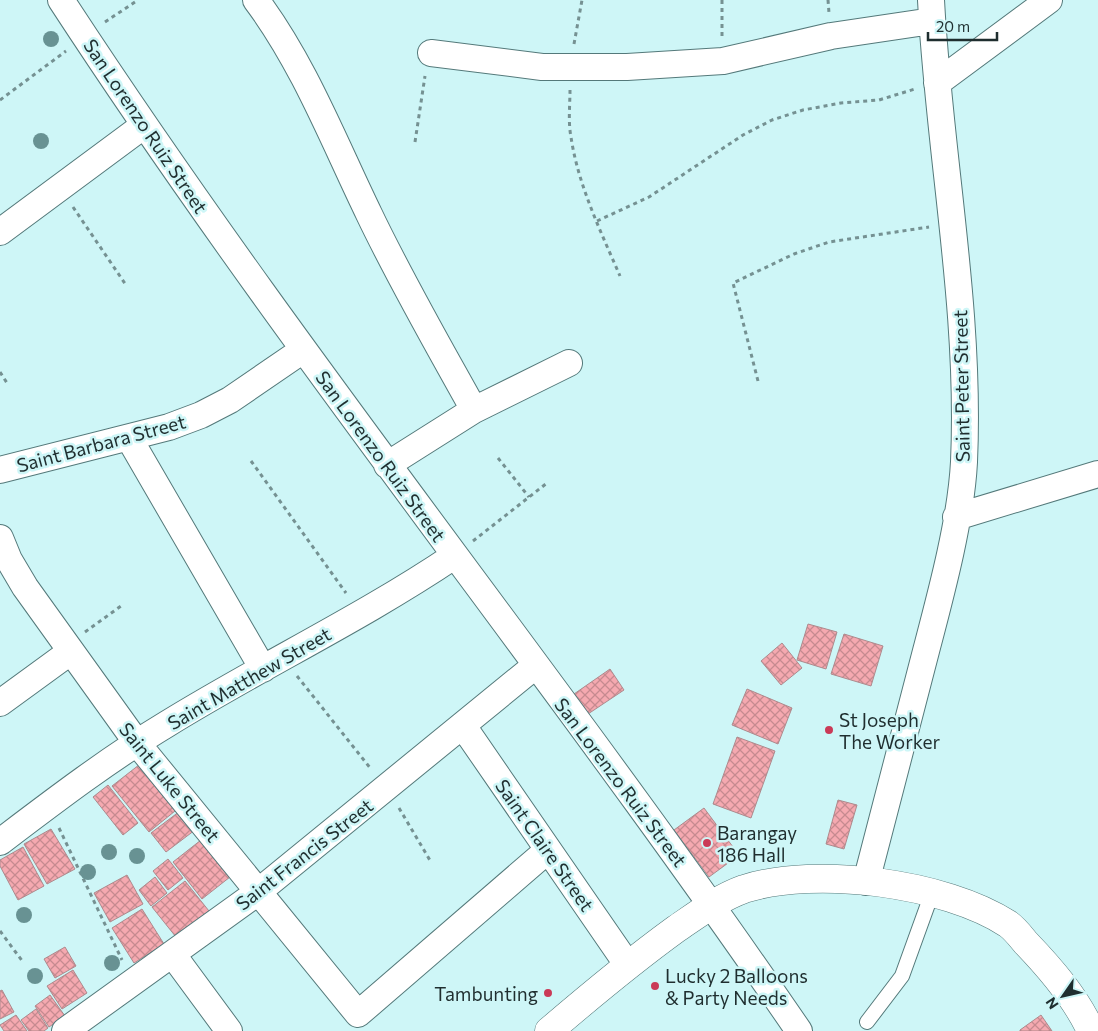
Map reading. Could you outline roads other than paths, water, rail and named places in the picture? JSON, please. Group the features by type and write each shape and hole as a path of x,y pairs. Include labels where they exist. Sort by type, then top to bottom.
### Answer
{"main road":[{"path":"549,1031 627,964 712,904 744,889 782,881 820,878 914,888 970,904 1009,925 1047,964 1084,1016 1091,1031"}],"street":[{"name":"San Lorenzo Ruiz Street","path":"61,0 143,126 303,350 712,904 799,1031"},
{"path":"256,0 269,17 293,59 401,280 474,410"},
{"path":"937,83 1049,0"},
{"path":"431,53 525,66 627,67 723,61 931,11"},
{"name":"Saint Peter Street","path":"866,882 937,609 956,517 964,464 965,395 952,223 931,11"},
{"path":"0,232 143,126"},
{"name":"Saint Barbara Street","path":"0,470 169,427 230,400 303,350"},
{"path":"388,465 474,410 569,363"},
{"path":"129,438 273,664"},
{"path":"956,517 1098,474"},
{"name":"Saint Luke Street","path":"0,538 9,560 25,587 137,743 358,1014 548,850"},
{"name":"Saint Matthew Street","path":"0,842 137,743 361,614 454,556"},
{"path":"0,703 70,652"},
{"name":"Saint Francis Street","path":"65,1031 258,892 535,666"},
{"name":"Saint Claire Street","path":"463,726 627,964"},
{"path":"173,955 229,1031"}],"lane":[{"path":"867,1022 902,976 932,893"}],"place":[{"name":"St Joseph The Worker","path":"829,730"},
{"name":"Barangay 186 Hall","path":"707,843"},
{"name":"Lucky 2 Balloons & Party Needs","path":"655,986"},
{"name":"Tambunting","path":"548,993"}]}
